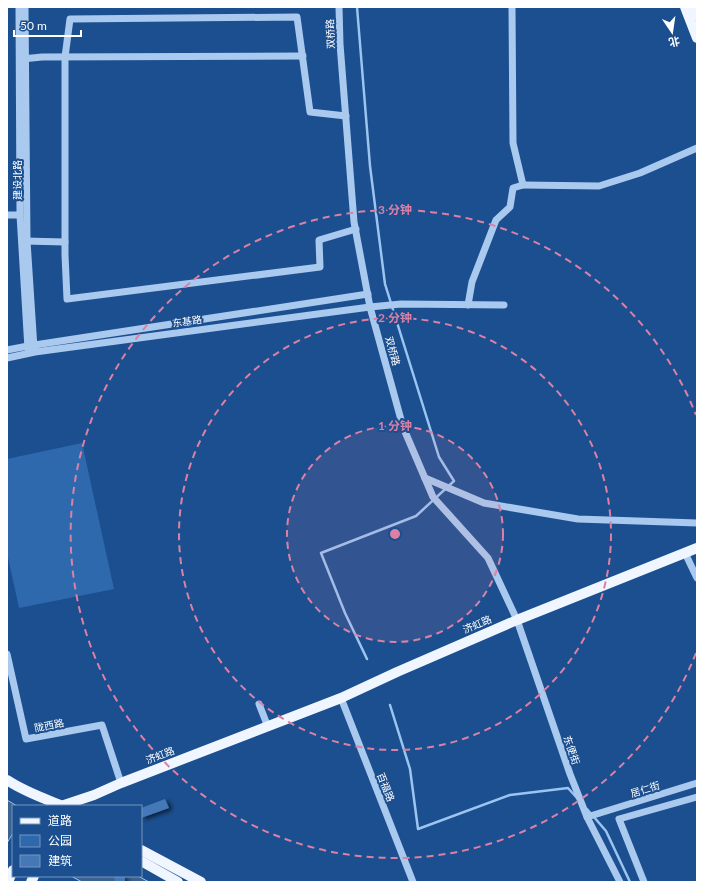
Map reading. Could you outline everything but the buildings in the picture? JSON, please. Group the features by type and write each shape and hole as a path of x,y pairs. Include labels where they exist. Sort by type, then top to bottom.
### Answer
{"main road":[{"path":"685,7 697,38"},
{"path":"694,7 697,16"},
{"name":"济虹路","path":"65,805 341,698 517,620 697,548"},
{"name":"济虹路","path":"86,805 264,733 268,727"},
{"path":"7,780 19,788 59,805"},
{"path":"7,786 19,795 41,805"},
{"path":"142,851 200,882"},
{"path":"142,862 178,882"},
{"path":"8,882 12,872"}],"street":[{"name":"建设北路","path":"19,7 23,59 26,332 31,349"},
{"name":"建设北路","path":"24,241 20,215 25,7"},
{"name":"双桥路","path":"339,7 340,44 356,229 370,306 403,427 433,497 488,558 517,620"},
{"path":"512,7 513,143 523,185"},
{"path":"346,116 310,112 297,17 70,19 65,57 65,242 67,299 320,267 319,240 356,229"},
{"path":"23,59 42,57 303,56"},
{"path":"468,305 472,282 496,220 510,207 513,188 523,185 599,186 640,173 697,148"},
{"path":"7,215 20,215"},
{"path":"24,241 65,242"},
{"name":"东基路","path":"7,358 31,349 368,294"},
{"name":"东基路","path":"7,350 31,349 370,306 401,304 504,305"},
{"path":"425,478 484,503 578,519 697,523"},
{"path":"685,553 697,578"},
{"name":"东便街","path":"517,620 570,774 587,817 620,882"},
{"name":"陇西路","path":"7,654 26,739 102,725 121,783"},
{"name":"百福路","path":"341,698 413,882"},
{"path":"258,704 268,727"},
{"name":"居仁街","path":"587,817 697,783"},
{"path":"644,882 619,819 697,797"}],"green space":[{"path":"82,443 114,589 19,608 7,553 7,459"}],"shaded area":[{"path":"7,800 15,805 12,805 12,835 7,843"},
{"path":"73,877 140,877 149,882 82,882"}],"waterway":[{"path":"357,7 370,166 385,284 439,457 454,481 416,516 321,553 345,613 367,659"},
{"path":"390,705 410,769 418,829 510,795 568,788 577,798"},
{"path":"587,809 606,831 630,882"}]}
